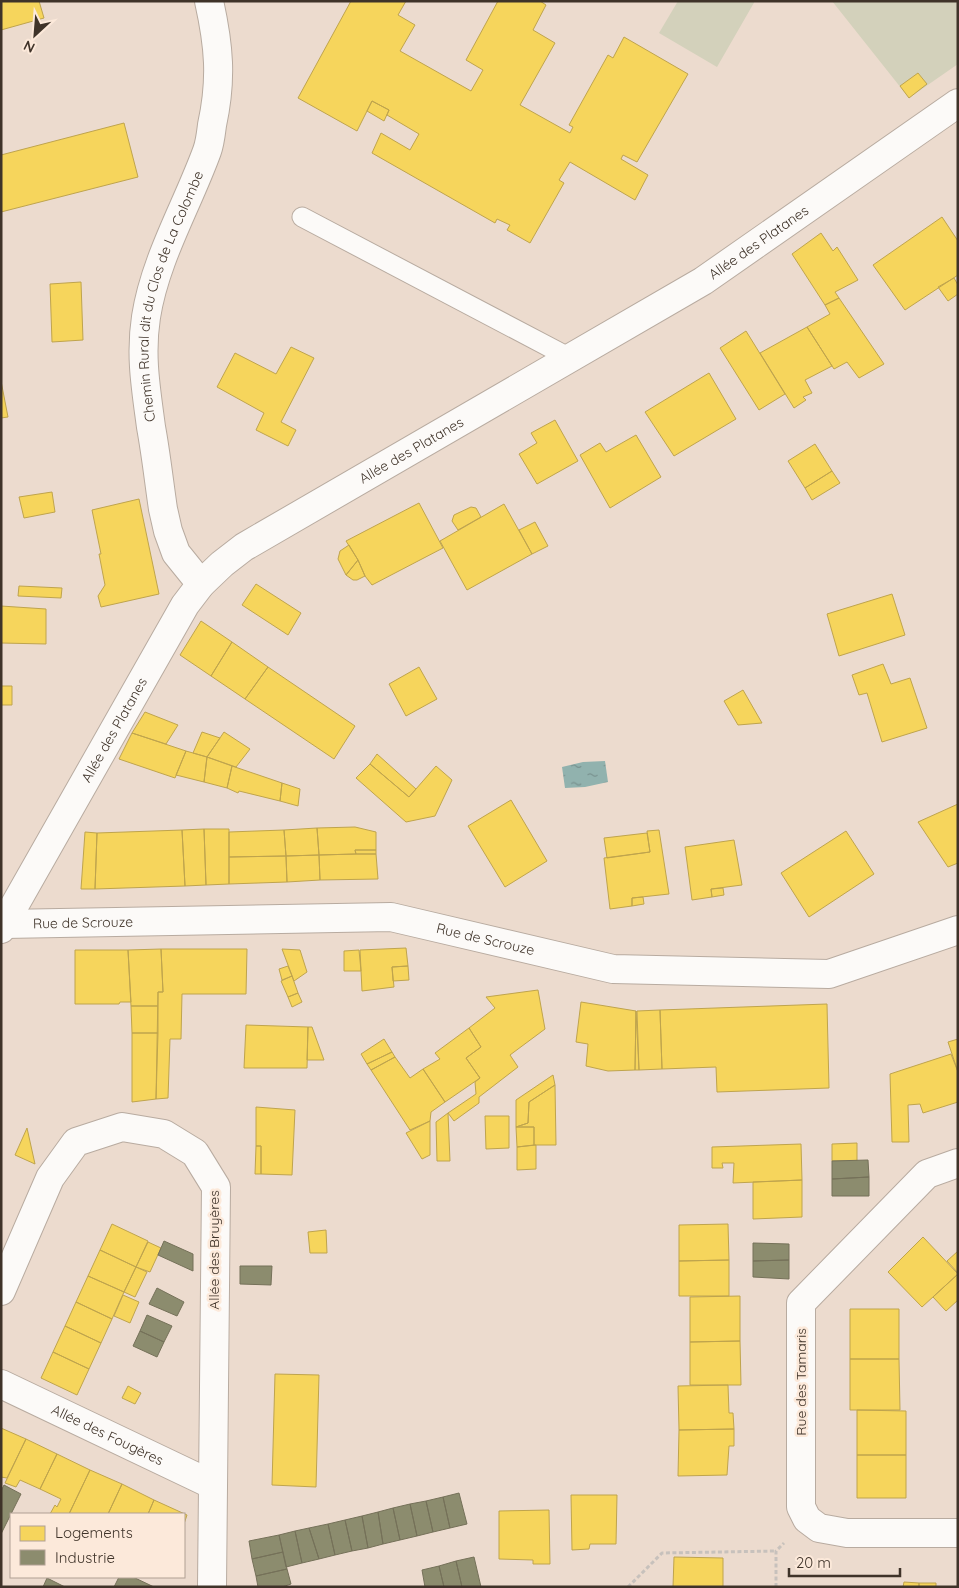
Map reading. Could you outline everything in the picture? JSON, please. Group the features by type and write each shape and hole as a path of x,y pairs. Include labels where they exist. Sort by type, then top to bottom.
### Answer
{"street":[{"name":"Chemin Rural dit du Clos de La Colombe","path":"201,584 176,553 168,531 143,375 142,353 146,317 152,288 207,149 217,104 219,70 216,30 209,1"},
{"name":"Allée des Platanes","path":"3,927 185,605 201,584 222,564 244,547 703,281 958,102"},
{"name":"Rue de Scrouze","path":"3,927 391,917 614,969 828,974 958,930"},
{"name":"Allée des Bruyères","path":"1,1290 50,1178 76,1142 122,1128 164,1134 195,1153 216,1187 212,1587"},
{"name":"Rue des Tamaris","path":"807,1519 801,1507 801,1303 927,1174 958,1163"},
{"name":"Allée des Fougères","path":"1,1384 213,1485"},
{"path":"807,1519 819,1528 847,1533 958,1533"}],"lane":[{"path":"302,217 570,358"}],"path":[{"path":"776,1587 776,1551 807,1519"},
{"path":"628,1587 662,1553 776,1551"}],"shaded area":[{"path":"678,1 755,1 717,67 659,33"},
{"path":"832,1 958,1 958,64 909,98"}],"water":[{"path":"605,761 608,782 585,787 565,788 562,767 583,762"}],"building: Logements":[{"path":"1,1 39,1 44,18 1,30"},
{"path":"351,1 406,1 398,15 415,25 400,51 471,91 483,70 466,60 498,1 540,1 546,5 533,30 555,43 520,105 570,133 573,127 569,125 608,55 613,58 624,37 688,74 637,162 623,155 621,159 648,175 635,200 570,162 559,180 564,183 530,243 507,230 510,225 497,219 495,223 372,153 381,133 410,150 419,134 387,115 389,110 372,101 357,131 298,98"},
{"path":"918,73 927,84 909,98 900,86"},
{"path":"372,101 389,110 384,121 367,111"},
{"path":"124,123 138,177 1,212 1,155"},
{"path":"942,217 958,241 958,275 905,310 873,265"},
{"path":"821,233 833,251 837,247 858,280 835,292 839,298 825,305 792,254"},
{"path":"954,278 958,285 958,294 948,301 938,287"},
{"path":"81,282 83,340 52,342 50,284"},
{"path":"839,298 884,364 859,378 847,362 834,369 807,327 830,314 825,305"},
{"path":"807,327 832,366 805,380 812,393 803,397 806,400 794,408 760,353"},
{"path":"746,331 785,394 759,410 720,348"},
{"path":"291,347 314,358 281,422 296,430 288,446 256,430 264,413 217,387 235,353 276,374"},
{"path":"709,373 736,419 674,456 645,412"},
{"path":"1,381 8,417 1,418"},
{"path":"555,420 578,461 537,484 519,454 537,443 531,433"},
{"path":"636,435 661,477 610,508 580,455 600,443 606,452"},
{"path":"815,444 832,471 805,488 788,461"},
{"path":"832,471 840,483 812,500 805,488"},
{"path":"52,492 55,512 24,518 19,497"},
{"path":"139,499 159,594 101,607 98,596 105,585 92,510"},
{"path":"419,503 443,548 372,585 346,541"},
{"path":"504,504 532,554 467,590 440,541"},
{"path":"471,507 476,508 481,517 458,530 452,521 454,515"},
{"path":"535,522 548,546 532,554 519,530"},
{"path":"349,545 358,560 346,575 338,559 340,551"},
{"path":"358,560 365,576 353,580 346,575"},
{"path":"256,584 301,613 288,635 242,605"},
{"path":"19,586 62,588 61,598 18,596"},
{"path":"892,594 905,635 839,656 827,614"},
{"path":"1,606 46,609 46,644 1,643"},
{"path":"201,621 232,642 211,676 180,655"},
{"path":"232,642 268,667 245,699 211,676"},
{"path":"883,664 891,684 910,678 927,728 882,742 867,693 859,695 852,675"},
{"path":"268,667 355,726 334,759 245,699"},
{"path":"419,667 437,699 406,716 389,684"},
{"path":"1,686 12,686 12,705 1,705"},
{"path":"743,690 762,723 738,725 724,701"},
{"path":"145,712 178,725 166,744 132,733"},
{"path":"202,732 220,738 207,757 193,753"},
{"path":"224,732 250,749 236,767 207,757"},
{"path":"132,733 186,751 175,778 119,759"},
{"path":"186,751 207,757 204,782 176,775"},
{"path":"377,754 416,789 409,797 370,764"},
{"path":"207,757 232,766 227,788 204,782"},
{"path":"370,764 409,797 436,766 452,780 435,816 406,822 356,778"},
{"path":"232,766 282,783 280,801 239,791 238,793 227,788"},
{"path":"282,783 300,789 298,806 280,801"},
{"path":"511,800 547,861 505,887 468,826"},
{"path":"958,804 958,863 948,867 918,822"},
{"path":"355,827 376,832 376,850 355,850 356,854 319,855 317,828"},
{"path":"317,828 319,855 286,856 284,830"},
{"path":"204,829 206,885 185,886 182,830"},
{"path":"204,829 229,829 229,884 206,885"},
{"path":"182,830 185,886 95,889 97,833"},
{"path":"284,830 286,856 229,857 229,832"},
{"path":"659,830 669,894 632,898 632,906 610,909 604,858 650,852 647,831"},
{"path":"846,831 874,874 809,917 781,873"},
{"path":"85,832 97,833 95,889 81,889"},
{"path":"647,833 650,852 607,858 604,838"},
{"path":"734,840 742,885 711,889 712,897 692,900 685,847"},
{"path":"355,850 376,850 376,854 356,854"},
{"path":"376,854 378,879 320,880 319,855"},
{"path":"319,855 320,880 287,882 286,856"},
{"path":"286,856 287,882 229,884 229,857"},
{"path":"723,888 724,895 712,897 711,889"},
{"path":"643,897 644,904 632,906 632,898"},
{"path":"406,948 408,966 392,967 394,987 362,991 360,950"},
{"path":"161,949 247,949 246,994 182,994 181,1039 170,1039 168,1098 156,1099 158,992 163,992"},
{"path":"161,949 163,992 158,992 158,1006 131,1006 128,950"},
{"path":"282,949 300,950 307,972 294,981"},
{"path":"75,950 128,950 131,1002 120,1002 119,1004 75,1004"},
{"path":"359,950 361,971 344,971 344,951"},
{"path":"288,966 292,976 282,980 279,969"},
{"path":"408,966 409,980 393,981 392,967"},
{"path":"292,976 298,993 288,997 281,981"},
{"path":"538,990 545,1029 510,1055 518,1067 479,1097 479,1103 454,1121 448,1113 476,1094 475,1082 480,1078 466,1058 481,1047 469,1028 495,1008 486,997"},
{"path":"298,993 302,1002 292,1007 288,997"},
{"path":"581,1002 636,1011 635,1070 608,1071 586,1066 588,1044 576,1042"},
{"path":"827,1004 829,1088 717,1092 716,1067 662,1069 660,1010"},
{"path":"131,1006 158,1006 158,1033 132,1033"},
{"path":"660,1010 662,1069 639,1070 637,1011"},
{"path":"636,1011 639,1070 635,1070"},
{"path":"246,1025 308,1027 307,1068 244,1068"},
{"path":"308,1027 312,1027 324,1060 307,1060"},
{"path":"469,1028 481,1047 466,1058 480,1078 445,1102 423,1069 440,1059 435,1053"},
{"path":"132,1033 158,1033 156,1099 132,1102"},
{"path":"384,1039 392,1052 367,1064 361,1054"},
{"path":"958,1039 958,1072 948,1042"},
{"path":"392,1052 395,1057 371,1070 367,1064"},
{"path":"951,1054 958,1072 958,1102 923,1113 920,1104 908,1105 909,1142 892,1142 890,1074"},
{"path":"395,1057 410,1078 423,1069 445,1102 431,1112 430,1121 410,1130 371,1070"},
{"path":"553,1075 555,1085 529,1102 528,1123 516,1127 516,1100"},
{"path":"555,1085 556,1145 534,1145 534,1127 516,1127 528,1123 529,1102"},
{"path":"256,1107 295,1110 292,1175 261,1174 261,1146 256,1146"},
{"path":"448,1113 450,1161 437,1161 436,1122"},
{"path":"485,1116 509,1116 509,1148 486,1149"},
{"path":"430,1121 430,1155 422,1159 406,1133"},
{"path":"516,1127 534,1127 534,1145 517,1147"},
{"path":"27,1128 35,1164 15,1155"},
{"path":"857,1143 857,1161 832,1161 832,1144"},
{"path":"801,1144 802,1180 733,1183 734,1163 722,1163 723,1168 712,1168 712,1147"},
{"path":"536,1145 536,1169 517,1170 517,1147"},
{"path":"256,1146 261,1146 261,1174 255,1174"},
{"path":"802,1180 802,1217 753,1219 753,1182"},
{"path":"112,1224 148,1241 136,1267 100,1250"},
{"path":"728,1224 729,1260 679,1261 679,1225"},
{"path":"326,1230 327,1253 310,1253 308,1232"},
{"path":"923,1237 958,1274 922,1307 888,1272"},
{"path":"148,1242 161,1248 150,1272 136,1267"},
{"path":"100,1250 136,1267 124,1292 88,1276"},
{"path":"958,1251 958,1273 947,1261"},
{"path":"729,1260 729,1296 679,1296 679,1261"},
{"path":"136,1267 147,1272 135,1297 124,1292"},
{"path":"958,1274 958,1300 946,1311 933,1297"},
{"path":"88,1276 124,1292 112,1319 76,1302"},
{"path":"123,1295 139,1302 130,1323 114,1316"},
{"path":"740,1296 740,1341 690,1342 690,1297"},
{"path":"76,1302 112,1319 101,1343 65,1326"},
{"path":"850,1309 899,1309 899,1359 850,1359"},
{"path":"65,1326 101,1343 89,1369 53,1352"},
{"path":"740,1341 741,1385 690,1385 690,1342"},
{"path":"53,1352 89,1369 77,1395 41,1378"},
{"path":"850,1359 899,1359 900,1410 850,1410"},
{"path":"275,1374 319,1375 316,1487 272,1485"},
{"path":"728,1385 729,1413 733,1413 734,1429 679,1430 678,1386"},
{"path":"128,1386 141,1393 135,1404 122,1398"},
{"path":"857,1410 906,1411 906,1455 857,1455"},
{"path":"1,1428 26,1439 7,1478 1,1477"},
{"path":"734,1429 734,1446 729,1446 727,1475 678,1476 679,1430"},
{"path":"26,1439 57,1454 40,1489 20,1480 16,1487 5,1483"},
{"path":"57,1454 90,1470 69,1513 51,1513 55,1505 57,1507 61,1499 40,1489"},
{"path":"857,1455 906,1455 906,1498 857,1498"},
{"path":"90,1470 122,1484 108,1513 69,1513"},
{"path":"122,1484 154,1500 148,1513 108,1513"},
{"path":"571,1495 617,1495 616,1544 590,1544 589,1549 572,1550"},
{"path":"154,1500 183,1513 148,1513"},
{"path":"549,1510 550,1564 533,1564 533,1560 499,1559 499,1511"},
{"path":"674,1557 723,1558 723,1587 673,1587"},
{"path":"904,1582 919,1583 919,1587 903,1587"},
{"path":"919,1583 936,1583 936,1587 919,1587"}],"building: Industrie":[{"path":"868,1160 869,1177 832,1179 832,1161"},
{"path":"869,1177 869,1196 832,1196 832,1179"},
{"path":"164,1241 193,1254 193,1271 158,1255"},
{"path":"753,1243 789,1244 789,1260 753,1261"},
{"path":"789,1260 789,1279 753,1277 753,1261"},
{"path":"240,1266 272,1266 271,1285 240,1284"},
{"path":"157,1288 184,1302 177,1316 149,1304"},
{"path":"147,1315 172,1326 164,1342 140,1331"},
{"path":"140,1331 164,1342 157,1357 133,1346"},
{"path":"4,1485 21,1494 1,1534 1,1491"},
{"path":"459,1493 467,1524 450,1528 443,1497"},
{"path":"443,1497 450,1528 433,1532 426,1501"},
{"path":"426,1501 433,1532 417,1536 410,1504"},
{"path":"410,1504 417,1536 400,1540 393,1508"},
{"path":"393,1508 400,1540 383,1544 378,1512"},
{"path":"378,1512 383,1544 368,1548 362,1516"},
{"path":"362,1516 368,1548 352,1551 345,1520"},
{"path":"345,1520 352,1551 335,1555 328,1524"},
{"path":"328,1524 335,1555 319,1559 309,1528"},
{"path":"309,1528 319,1559 302,1563 295,1531"},
{"path":"295,1531 302,1563 286,1567 279,1535"},
{"path":"279,1535 283,1552 252,1559 249,1541"},
{"path":"283,1552 287,1569 256,1576 252,1559"},
{"path":"474,1557 481,1587 462,1587 456,1561"},
{"path":"456,1561 462,1587 444,1587 439,1566"},
{"path":"439,1566 444,1587 425,1587 422,1570"},
{"path":"287,1569 291,1584 282,1587 258,1587 256,1576"},
{"path":"47,1578 65,1587 43,1587"},
{"path":"118,1578 135,1578 154,1587 114,1587"}]}
